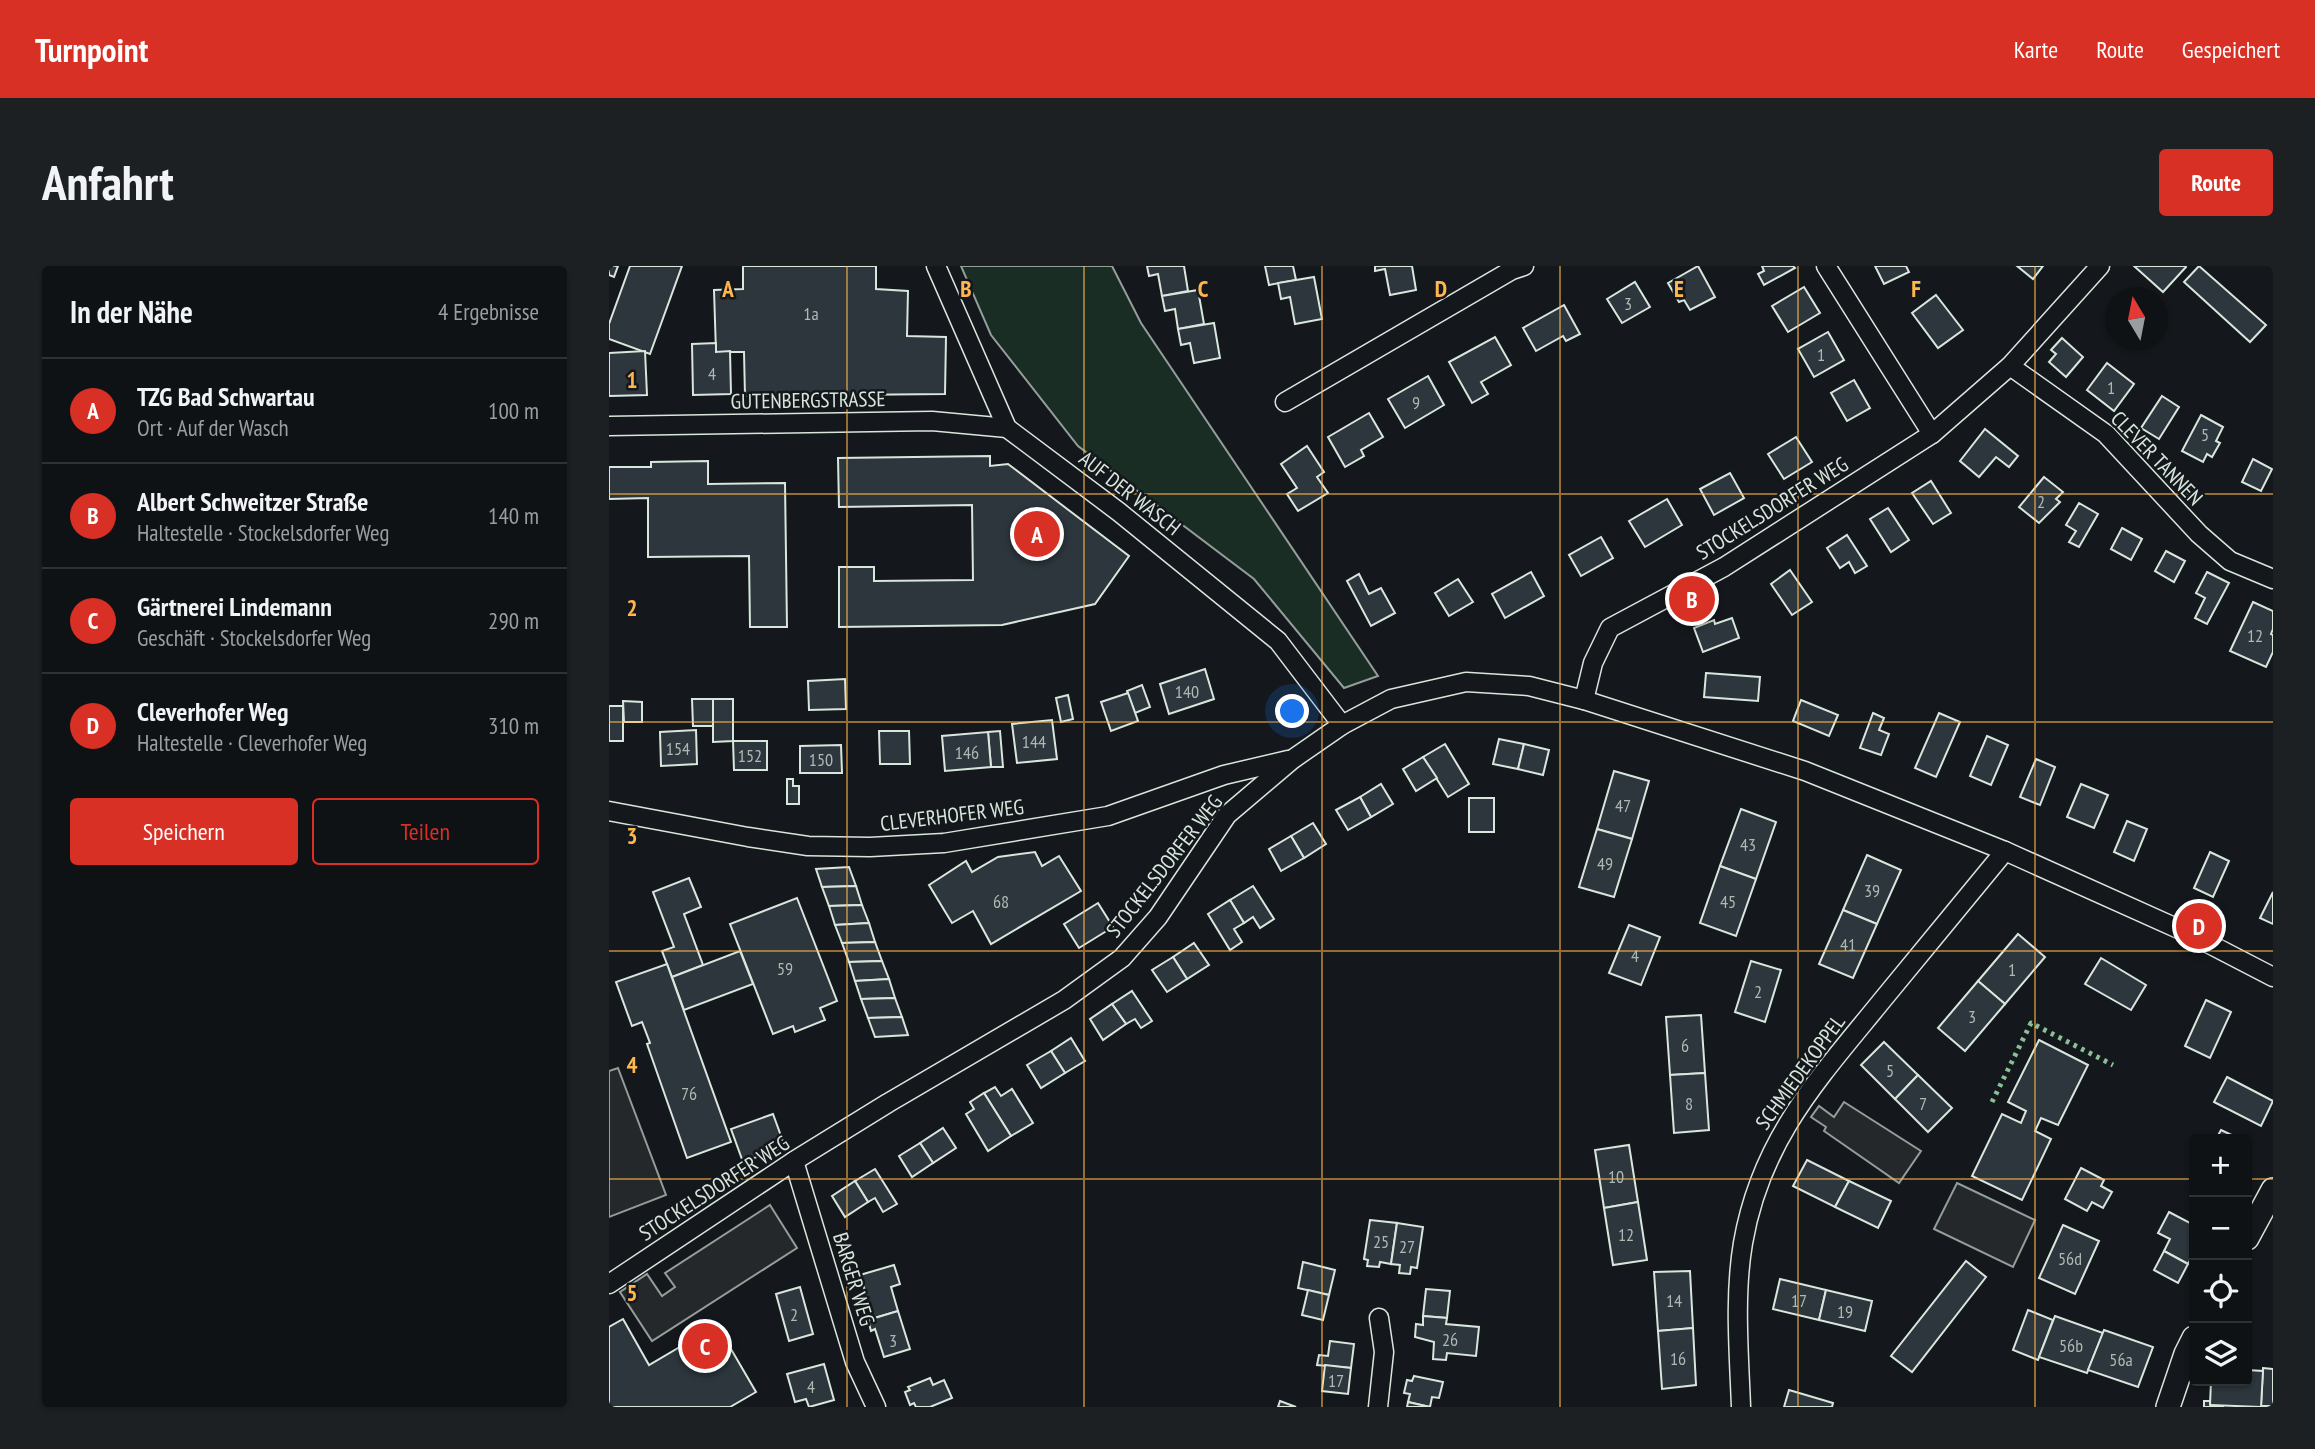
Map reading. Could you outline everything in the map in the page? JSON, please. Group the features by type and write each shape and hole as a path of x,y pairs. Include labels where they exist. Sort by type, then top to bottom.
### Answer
{"street":[{"name":"AUF DER WASCH","path":"936,266 1007,428 1119,512 1278,640 1342,725"},
{"path":"1285,402 1512,270 1524,266"},
{"path":"1826,266 1931,434"},
{"name":"STOCKELSDORFER WEG","path":"609,1284 794,1161 1064,1000 1122,958 1158,918 1227,815 1293,759 1342,725 1391,699 1466,682 1529,686 1584,700 1593,663 1609,628 1724,566 1931,434 2010,366 2100,266"},
{"name":"CLEVER TANNEN","path":"2010,366 2106,433 2199,534 2230,561 2273,579"},
{"name":"GUTENBERGSTRASSE","path":"609,426 932,421 1007,428"},
{"path":"1584,700 1805,771 2005,851 2192,934 2273,977"},
{"name":"CLEVERHOFER WEG","path":"609,811 808,846 870,847 944,843 1108,816 1224,775 1293,759"},
{"name":"SCHMIEDEKOPPEL","path":"1741,1407 1739,1329 1742,1254 1755,1199 1774,1147 1796,1110 1831,1062 2005,851"},
{"name":"BARGER WEG","path":"794,1161 855,1362 876,1407"},
{"path":"2252,1229 2273,1190"},
{"path":"1378,1407 1384,1352 1379,1318"},
{"path":"2168,1407 2189,1348"}],"green space":[{"path":"961,266 1112,266 1141,323 1378,676 1344,688 1254,579 1078,446 991,335"}],"shaded area":[{"path":"618,1068 666,1195 609,1217 609,1071"},
{"path":"1844,1102 1921,1151 1899,1183 1824,1131 1826,1127 1811,1117 1819,1106 1834,1117"},
{"path":"1957,1183 2035,1220 2013,1267 1934,1229"},
{"path":"770,1205 797,1248 652,1341 620,1292 647,1274 662,1296 675,1287 665,1273"}],"building":[{"path":"609,266 618,266 614,277 609,275"},
{"path":"630,266 682,266 650,354 609,339 609,324"},
{"path":"743,266 876,266 876,289 908,291 907,336 946,337 945,394 745,396 744,352 716,352 714,290 743,289"},
{"path":"1147,266 1184,266 1188,291 1162,296 1158,274 1149,276"},
{"path":"1265,266 1293,266 1296,280 1269,285"},
{"path":"1375,266 1412,266 1416,290 1390,295 1385,269 1375,271"},
{"path":"1698,266 1715,297 1690,310 1684,300 1679,302 1668,283"},
{"path":"1762,266 1795,268 1764,285 1758,274 1764,271"},
{"path":"1875,266 1906,266 1909,272 1884,284"},
{"path":"2017,266 2043,266 2033,279"},
{"path":"2134,266 2186,267 2168,287 2157,287"},
{"path":"2199,266 2266,325 2250,342 2184,282"},
{"path":"1314,277 1322,319 1295,324 1290,297 1281,299 1278,283"},
{"path":"1635,282 1650,307 1622,323 1607,299"},
{"path":"1804,287 1820,313 1788,332 1772,306"},
{"path":"1198,290 1204,324 1178,329 1175,309 1165,311 1162,296"},
{"path":"1936,295 1963,330 1938,348 1912,313"},
{"path":"1564,305 1580,334 1566,341 1563,336 1536,351 1523,328"},
{"path":"1214,323 1220,358 1194,363 1190,343 1181,345 1178,329"},
{"path":"1828,332 1844,360 1814,377 1798,349"},
{"path":"1495,337 1511,365 1481,382 1488,394 1472,403 1449,362"},
{"path":"2062,338 2083,357 2066,377 2049,362 2056,354 2051,350"},
{"path":"716,343 716,352 730,351 731,394 693,395 692,344"},
{"path":"645,351 647,395 609,396 609,353"},
{"path":"2107,363 2134,384 2114,411 2087,390"},
{"path":"1428,376 1444,405 1405,428 1388,399"},
{"path":"1854,380 1870,408 1847,421 1831,393"},
{"path":"2162,396 2179,407 2159,439 2141,428"},
{"path":"1369,413 1383,437 1361,450 1364,456 1345,467 1328,437"},
{"path":"2201,415 2223,427 2216,441 2220,443 2212,457 2207,454 2203,462 2182,451"},
{"path":"1985,429 2018,456 2009,467 1996,457 1979,477 1960,461"},
{"path":"1796,437 1812,462 1784,479 1768,454"},
{"path":"1307,446 1324,472 1317,477 1328,493 1298,511 1287,494 1297,488 1281,464"},
{"path":"990,456 990,466 1008,464 1129,556 1095,604 1002,625 839,627 839,567 874,567 874,581 973,580 972,505 839,507 838,458"},
{"path":"2253,459 2272,469 2261,491 2242,482"},
{"path":"708,461 708,484 785,483 787,627 750,627 749,556 648,557 648,498 609,499 609,467 651,467 651,462"},
{"path":"1730,473 1744,498 1714,515 1700,489"},
{"path":"2044,477 2063,492 2056,499 2060,502 2039,523 2019,507"},
{"path":"1931,481 1951,513 1933,524 1912,493"},
{"path":"1667,499 1682,525 1645,547 1629,521"},
{"path":"2079,503 2098,514 2079,547 2069,542 2076,531 2066,525"},
{"path":"1888,508 1909,540 1891,552 1870,519"},
{"path":"2122,528 2142,539 2131,560 2111,549"},
{"path":"1847,535 1867,566 1855,573 1849,562 1840,568 1827,548"},
{"path":"1601,537 1613,558 1581,576 1569,555"},
{"path":"2166,551 2185,561 2174,582 2155,571"},
{"path":"1790,570 1812,602 1792,615 1771,584"},
{"path":"1531,572 1544,596 1505,618 1492,594"},
{"path":"2207,572 2229,583 2207,624 2195,618 2205,598 2196,593"},
{"path":"1359,574 1369,594 1381,588 1395,613 1371,626 1347,581"},
{"path":"1458,579 1473,602 1449,616 1435,593"},
{"path":"2253,602 2273,611 2273,652 2266,667 2230,651"},
{"path":"1732,618 1739,638 1703,652 1694,628 1714,620 1715,624"},
{"path":"1205,669 1214,699 1169,714 1160,684"},
{"path":"1706,673 1760,677 1758,701 1704,697"},
{"path":"845,679 846,709 809,710 808,681"},
{"path":"1142,685 1150,707 1135,713 1127,691"},
{"path":"1128,693 1138,721 1111,731 1101,702"},
{"path":"1068,695 1073,719 1061,722 1056,698"},
{"path":"692,699 713,699 713,726 693,726"},
{"path":"713,699 733,699 733,741 713,742"},
{"path":"1801,700 1838,715 1829,736 1793,721"},
{"path":"623,701 642,702 642,722 624,722"},
{"path":"609,706 623,706 623,741 609,741"},
{"path":"1873,713 1884,718 1879,730 1889,734 1881,755 1860,748"},
{"path":"1939,713 1960,722 1936,777 1915,768"},
{"path":"1052,720 1057,759 1017,763 1012,724"},
{"path":"696,730 697,764 661,766 660,732"},
{"path":"879,731 909,731 910,764 880,764"},
{"path":"1000,731 1003,767 991,767 988,732"},
{"path":"988,732 991,767 945,771 942,736"},
{"path":"1987,736 2008,745 1991,785 1970,776"},
{"path":"1499,739 1524,744 1518,769 1493,764"},
{"path":"733,741 767,741 767,770 734,770"},
{"path":"1445,744 1469,784 1448,797 1423,757"},
{"path":"1524,744 1549,750 1543,775 1518,769"},
{"path":"841,745 842,773 800,773 800,746"},
{"path":"1423,757 1437,778 1416,791 1403,769"},
{"path":"2036,759 2055,767 2040,805 2020,797"},
{"path":"1614,771 1649,781 1632,839 1597,829"},
{"path":"787,779 793,779 793,786 799,786 799,804 787,804"},
{"path":"1381,784 1393,804 1371,817 1360,797"},
{"path":"2081,784 2108,795 2094,828 2067,817"},
{"path":"1360,797 1371,817 1348,830 1336,810"},
{"path":"1469,798 1494,798 1494,832 1469,832"},
{"path":"1741,809 1776,822 1756,879 1720,866"},
{"path":"2127,821 2147,829 2134,861 2114,852"},
{"path":"1313,823 1326,844 1304,858 1291,836"},
{"path":"1597,829 1632,839 1614,897 1579,887"},
{"path":"1291,836 1304,858 1281,871 1269,849"},
{"path":"1035,852 1042,866 1059,856 1081,891 991,944 973,911 952,923 929,885 966,861 972,872 998,857"},
{"path":"2210,852 2229,861 2213,897 2194,888"},
{"path":"1867,855 1901,870 1877,924 1843,910"},
{"path":"1720,866 1756,879 1736,936 1700,923"},
{"path":"849,867 856,886 822,887 816,869"},
{"path":"689,878 701,907 684,914 703,965 672,977 662,951 674,947 653,892"},
{"path":"856,886 862,905 829,906 822,887"},
{"path":"1253,886 1274,919 1260,928 1253,917 1244,923 1230,900"},
{"path":"2273,892 2273,924 2260,918"},
{"path":"797,898 837,1001 820,1008 825,1020 795,1032 793,1026 773,1034 730,924"},
{"path":"1230,900 1244,923 1234,929 1242,942 1230,950 1208,914"},
{"path":"1098,903 1113,927 1079,948 1064,924"},
{"path":"862,905 869,923 835,925 829,906"},
{"path":"1843,910 1877,924 1853,978 1819,964"},
{"path":"869,923 875,942 842,943 835,925"},
{"path":"1629,925 1660,937 1641,985 1609,973"},
{"path":"2018,934 2045,957 2005,1004 1978,981"},
{"path":"875,942 882,961 849,962 842,943"},
{"path":"1194,943 1209,965 1187,979 1173,957"},
{"path":"740,951 753,984 684,1010 672,977"},
{"path":"1173,957 1187,979 1167,992 1152,970"},
{"path":"2101,958 2146,985 2131,1010 2085,984"},
{"path":"882,961 889,979 855,981 849,962"},
{"path":"1751,961 1781,970 1765,1022 1735,1012"},
{"path":"667,964 731,1142 687,1158 647,1044 650,1043 642,1022 632,1026 616,982"},
{"path":"889,979 895,998 861,999 855,981"},
{"path":"1978,981 2005,1004 1965,1051 1938,1028"},
{"path":"1132,991 1152,1021 1141,1028 1135,1019 1126,1024 1112,1004"},
{"path":"895,998 902,1017 868,1018 861,999"},
{"path":"2206,1000 2231,1012 2210,1058 2185,1046"},
{"path":"1112,1004 1126,1024 1103,1040 1090,1019"},
{"path":"1701,1015 1705,1073 1670,1075 1666,1017"},
{"path":"902,1017 908,1035 875,1037 868,1018"},
{"path":"1071,1038 1085,1061 1065,1073 1051,1051"},
{"path":"2039,1040 2088,1065 2058,1125 2041,1118 2035,1131 2051,1139 2022,1200 1972,1176 2002,1114 2021,1123 2026,1111 2008,1102"},
{"path":"1884,1042 1918,1075 1895,1099 1861,1065"},
{"path":"1051,1051 1065,1073 1041,1088 1027,1065"},
{"path":"1705,1073 1709,1130 1674,1133 1670,1075"},
{"path":"1918,1075 1952,1108 1928,1132 1895,1099"},
{"path":"2227,1077 2273,1101 2261,1126 2214,1102"},
{"path":"995,1087 1001,1096 1012,1089 1033,1123 1011,1136 984,1093"},
{"path":"984,1093 1011,1136 988,1151 966,1114 974,1109 970,1102"},
{"path":"773,1114 785,1147 743,1162 731,1129"},
{"path":"943,1128 956,1148 933,1163 920,1143"},
{"path":"920,1143 933,1163 912,1177 899,1156"},
{"path":"1629,1145 1638,1202 1604,1208 1595,1150"},
{"path":"1807,1160 1849,1181 1835,1207 1793,1186"},
{"path":"2081,1168 2104,1180 2101,1186 2112,1192 2103,1208 2092,1202 2087,1211 2065,1199"},
{"path":"875,1169 897,1204 883,1212 875,1198 868,1202 855,1181"},
{"path":"855,1181 868,1202 845,1217 832,1196"},
{"path":"1849,1181 1891,1201 1878,1228 1835,1207"},
{"path":"1638,1202 1647,1260 1613,1265 1604,1208"},
{"path":"2169,1212 2189,1222 2188,1264 2164,1251 2170,1239 2158,1233"},
{"path":"1370,1220 1397,1223 1391,1264 1380,1262 1379,1267 1367,1266 1368,1260 1364,1259"},
{"path":"1397,1223 1423,1227 1417,1268 1411,1267 1410,1274 1399,1273 1400,1265 1391,1264"},
{"path":"2063,1225 2099,1241 2075,1294 2039,1278"},
{"path":"2164,1251 2188,1264 2178,1283 2154,1270"},
{"path":"1966,1261 1986,1277 1912,1372 1891,1356"},
{"path":"1303,1262 1335,1270 1329,1295 1298,1288"},
{"path":"894,1265 900,1284 891,1287 898,1311 868,1320 865,1309 870,1307 860,1275"},
{"path":"1690,1271 1693,1328 1658,1331 1654,1272"},
{"path":"1780,1279 1826,1290 1819,1320 1773,1309"},
{"path":"800,1287 813,1334 789,1341 776,1294"},
{"path":"1426,1289 1450,1291 1447,1318 1423,1316"},
{"path":"1308,1290 1329,1295 1323,1320 1302,1315"},
{"path":"1826,1290 1872,1301 1865,1331 1819,1320"},
{"path":"2028,1310 2053,1320 2038,1360 2013,1350"},
{"path":"898,1311 910,1349 884,1357 875,1329 871,1331 868,1320"},
{"path":"1423,1316 1447,1318 1446,1324 1479,1327 1476,1356 1447,1353 1446,1360 1433,1359 1434,1342 1415,1337 1416,1324 1423,1325"},
{"path":"2055,1316 2103,1333 2087,1373 2039,1357"},
{"path":"623,1319 649,1365 717,1325 756,1392 730,1407 609,1407 609,1327"},
{"path":"1693,1328 1696,1385 1662,1389 1658,1331"},
{"path":"2104,1330 2153,1347 2138,1387 2088,1370"},
{"path":"1330,1341 1354,1344 1351,1368 1317,1365 1319,1355 1328,1356"},
{"path":"824,1364 834,1400 809,1407 806,1399 795,1402 787,1374"},
{"path":"1325,1365 1351,1368 1348,1394 1322,1391"},
{"path":"2263,1368 2273,1369 2273,1406 2261,1406"},
{"path":"2252,1370 2263,1371 2261,1407 2210,1405 2211,1386 2252,1386"},
{"path":"1414,1376 1443,1382 1439,1398 1432,1397 1430,1407 1408,1402 1410,1394 1404,1393 1407,1380 1412,1381"},
{"path":"930,1378 933,1385 944,1380 952,1398 930,1407 916,1407 914,1403 910,1405 905,1392 910,1390 908,1387"},
{"path":"1789,1390 1833,1403 1832,1407 1784,1407"},
{"path":"1280,1401 1296,1407 1278,1407"},
{"path":"2204,1401 2210,1401 2210,1405 2224,1407 2204,1407"},
{"path":"1408,1402 1430,1407 1407,1407"}],"hedge":[{"path":"1992,1102 2031,1023 2113,1065"}],"place":[{"name":"TZG Bad Schwartau","path":"1037,534"},
{"name":"Albert Schweitzer Straße","path":"1692,599"},
{"name":"Cleverhofer Weg","path":"2199,926"},
{"name":"Gärtnerei Lindemann","path":"705,1346"}]}
